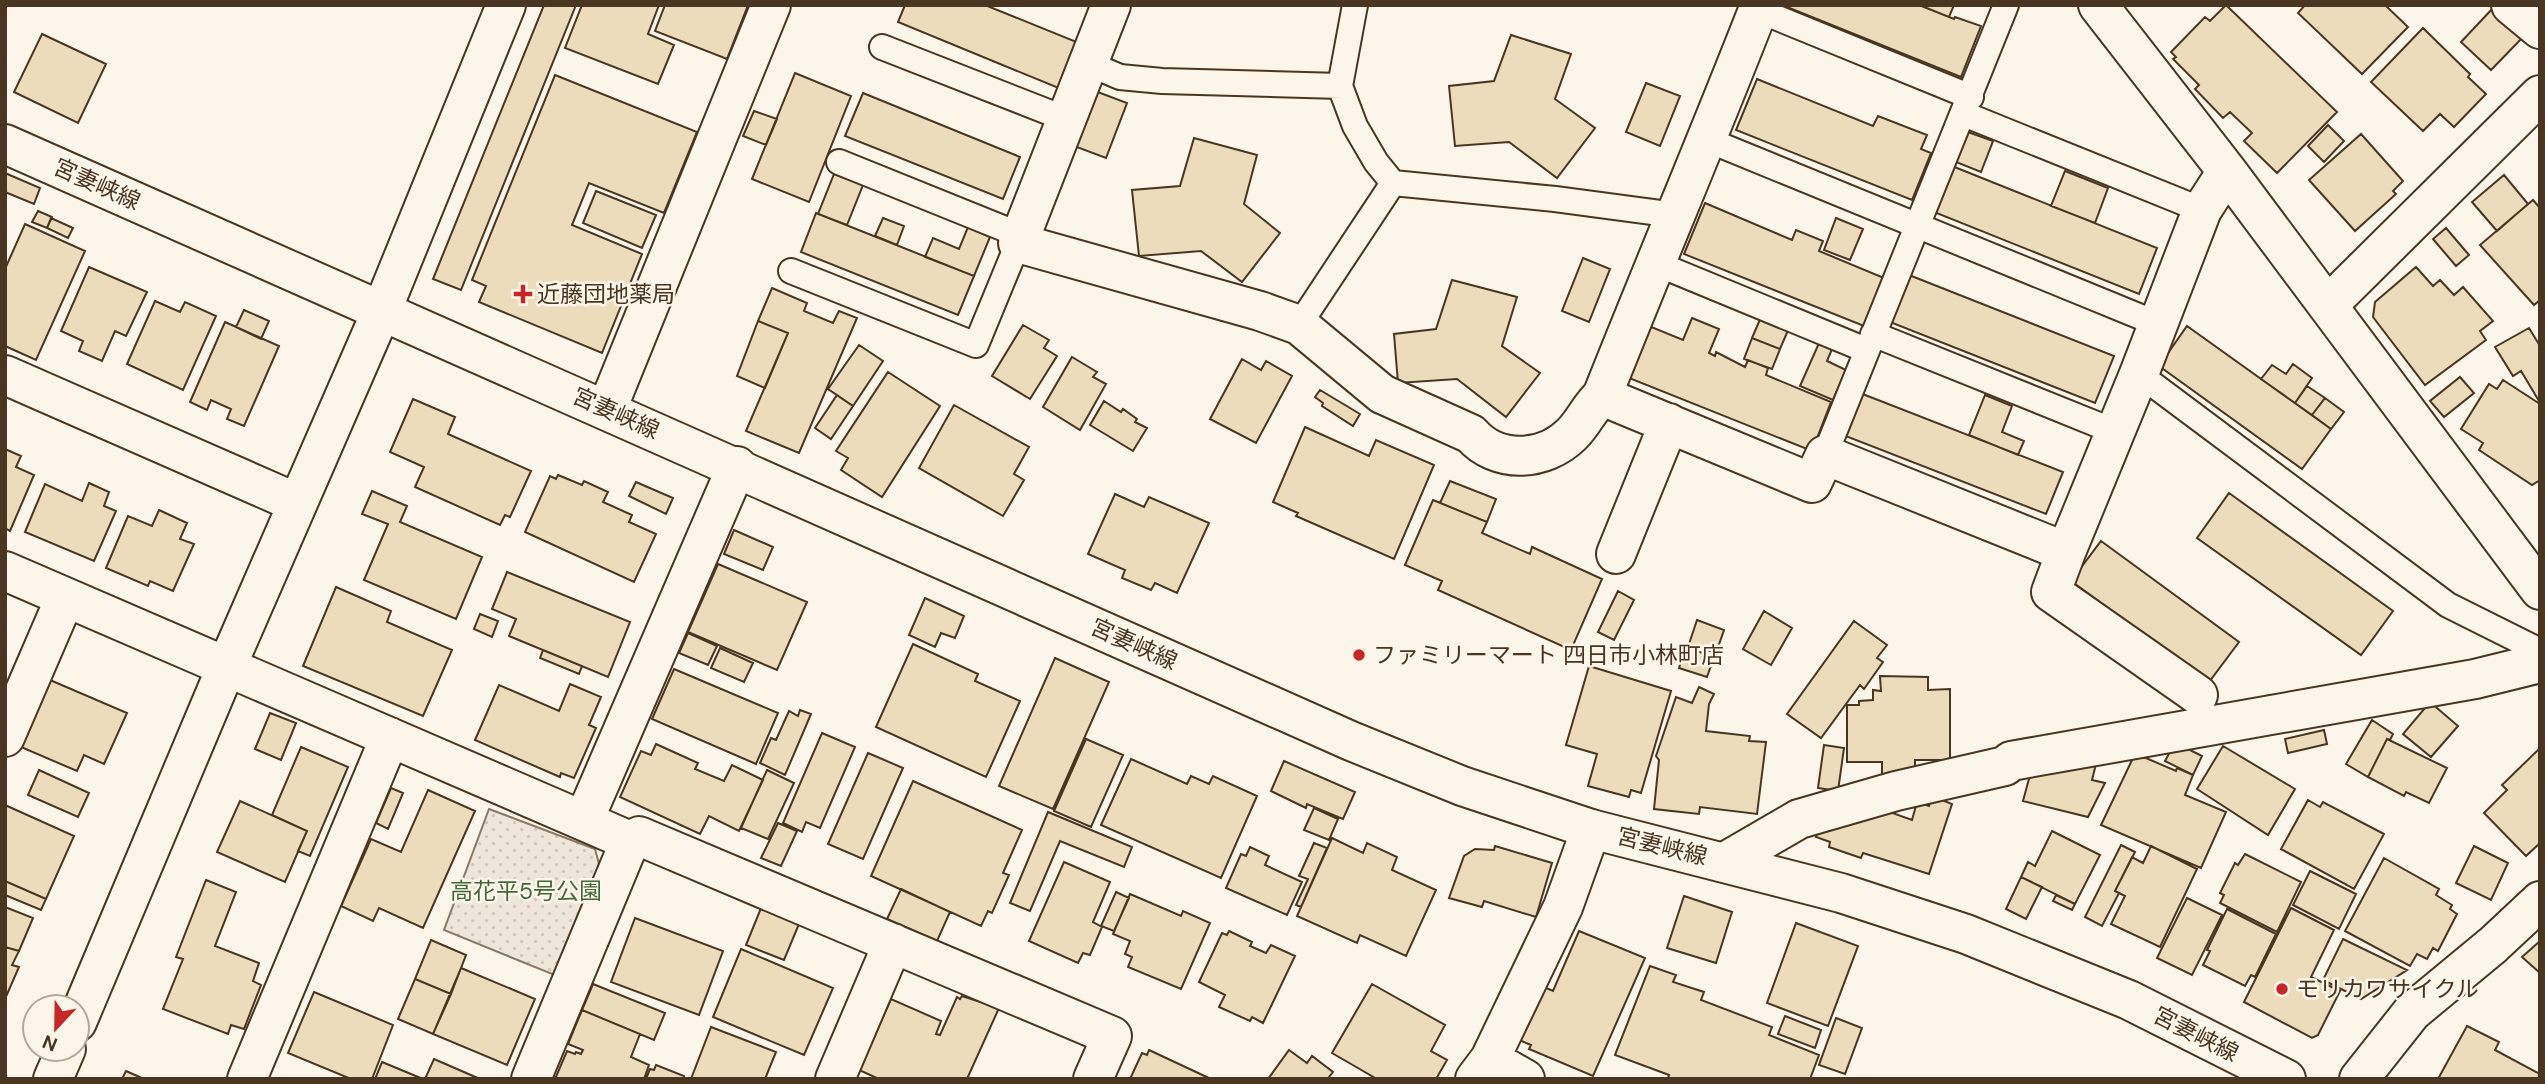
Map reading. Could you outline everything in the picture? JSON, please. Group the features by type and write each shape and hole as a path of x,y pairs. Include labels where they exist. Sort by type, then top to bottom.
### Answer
{"street":[{"path":"89,993 226,668 383,310 506,5"},
{"path":"607,409 771,5"},
{"path":"1111,5 1019,239 1299,325 1382,394 1471,434 1480,445 1497,453 1520,456 1537,454 1556,446 1580,425 1588,408 1602,396 1708,140 1759,8"},
{"path":"2511,5 2540,29"},
{"path":"2106,8 2540,590"},
{"path":"2328,305 2540,95"},
{"name":"宮妻峡線","path":"5,144 737,466 1351,741 1462,786 1591,829 1841,893 1966,934 2129,1000 2286,1079"},
{"path":"2198,695 2051,592 2202,210 2227,171"},
{"path":"5,375 298,503"},
{"path":"1602,396 1812,483 1825,455 2066,552"},
{"path":"1616,554 1669,423"},
{"path":"584,820 737,466"},
{"path":"5,571 631,841"},
{"path":"5,737 65,598"},
{"path":"1725,862 1799,819 1896,791 2005,766 2011,761 2475,679 2540,663"},
{"path":"247,1079 390,737"},
{"path":"1525,1079 1482,1069 1563,907 1591,829"},
{"path":"531,1079 631,841 639,836 1112,1036 1093,1079"},
{"path":"2359,1079 2412,1012 2493,945 2540,901"},
{"path":"835,1079 893,943"}],"lane":[{"path":"1355,5 1340,86 1355,126 1376,162 1393,183 1555,199 1675,215"},
{"path":"1825,455 2006,5"},
{"path":"1759,8 1967,106 2202,210"},
{"path":"882,47 1066,119"},
{"path":"1087,64 1120,77 1162,81 1340,86"},
{"path":"1708,140 2158,324"},
{"path":"791,271 976,345 1019,239 839,162"},
{"path":"1299,325 1393,183"},
{"path":"1655,263 2116,432"},
{"path":"2139,374 2448,605 2540,650"}],"green space":[{"name":"高花平5号公園","path":"489,809 595,849 602,875 557,976 444,930"}],"building":[{"path":"544,5 576,5 461,290 433,279"},
{"path":"582,5 659,5 648,34 674,45 658,84 565,48"},
{"path":"665,5 748,5 727,59 655,31"},
{"path":"905,5 985,5 1079,43 1061,89 898,22"},
{"path":"1782,5 1919,5 1981,26 1961,77"},
{"path":"1919,5 1954,5 1949,17"},
{"path":"2226,5 2337,112 2277,173 2244,141 2252,133 2230,112 2223,118 2195,89 2199,85 2173,59 2176,57 2171,52 2205,17 2210,21"},
{"path":"2305,5 2385,5 2408,27 2362,74 2298,13"},
{"path":"2494,7 2524,36 2491,70 2461,42"},
{"path":"2423,28 2470,74 2468,77 2486,94 2454,127 2440,114 2423,131 2371,82"},
{"path":"42,34 106,64 78,123 14,92"},
{"path":"1511,35 1571,54 1555,99 1595,128 1557,178 1509,142 1455,146 1449,86 1494,81"},
{"path":"795,73 851,96 809,202 752,179"},
{"path":"555,75 697,132 664,213 589,183 572,225 642,254 602,353 479,302 486,286 472,280"},
{"path":"1757,79 1873,126 1878,116 1927,135 1921,149 1931,153 1912,200 1736,130"},
{"path":"1646,83 1680,96 1660,146 1626,132"},
{"path":"1095,91 1127,103 1106,158 1074,146"},
{"path":"863,93 1020,157 1003,199 845,136"},
{"path":"754,111 777,119 766,145 743,136"},
{"path":"2328,125 2344,141 2324,162 2308,146"},
{"path":"1968,132 1993,141 1981,172 1956,162"},
{"path":"2361,134 2403,181 2393,191 2396,194 2355,231 2309,180"},
{"path":"1194,138 1257,155 1244,204 1280,233 1242,282 1201,251 1139,256 1132,190 1180,186"},
{"path":"1952,166 2157,248 2139,294 1934,212"},
{"path":"2065,171 2108,188 2095,223 2051,206"},
{"path":"5,173 40,188 34,204 5,192"},
{"path":"834,174 863,185 847,225 818,214"},
{"path":"2504,175 2528,204 2497,231 2472,202"},
{"path":"596,191 656,215 642,248 583,223"},
{"path":"2533,200 2540,208 2540,300 2534,305 2480,245"},
{"path":"1705,203 1792,240 1796,230 1823,241 1819,251 1884,278 1864,326 1684,254"},
{"path":"38,211 52,217 47,228 32,222"},
{"path":"816,213 974,276 958,315 801,252"},
{"path":"51,218 73,228 68,238 47,228"},
{"path":"883,218 904,226 897,245 875,236"},
{"path":"1836,218 1863,229 1850,260 1824,250"},
{"path":"25,224 85,251 36,360 5,346 5,269"},
{"path":"968,227 990,237 974,276 925,257 933,238 959,249"},
{"path":"2446,228 2469,255 2456,266 2433,239"},
{"path":"1583,258 1610,269 1589,322 1562,311"},
{"path":"89,267 147,292 126,336 115,331 102,361 79,351 83,341 61,331"},
{"path":"2416,267 2433,286 2440,280 2454,295 2463,287 2493,321 2480,331 2486,340 2425,385 2373,317 2375,302"},
{"path":"1909,275 2114,356 2095,403 1890,322"},
{"path":"1452,280 1517,297 1502,346 1540,373 1506,417 1457,379 1398,383 1394,334 1436,329"},
{"path":"772,288 807,303 804,311 833,323 839,311 857,318 799,453 746,431 788,333 758,321"},
{"path":"155,301 180,312 185,302 216,316 183,390 127,364"},
{"path":"244,310 269,321 261,339 236,327"},
{"path":"1761,317 1789,328 1780,349 1752,338"},
{"path":"1692,318 1719,329 1709,353 1715,356 1716,352 1745,367 1748,360 1768,368 1766,375 1831,402 1812,451 1629,378 1649,326 1683,340"},
{"path":"758,321 788,333 765,388 737,376"},
{"path":"225,322 279,346 244,426 227,419 231,409 211,400 207,410 190,402"},
{"path":"1023,325 1049,340 1044,348 1057,356 1030,399 992,376"},
{"path":"2187,326 2331,429 2302,469 2159,366"},
{"path":"2529,328 2540,346 2539,401 2521,371 2513,376 2495,347"},
{"path":"1752,338 1780,349 1772,369 1744,359"},
{"path":"1819,343 1832,349 1827,361 1846,370 1833,400 1800,386"},
{"path":"859,345 883,361 853,406 828,389"},
{"path":"1072,357 1097,372 1093,377 1106,384 1080,430 1043,407"},
{"path":"1242,359 1261,370 1266,361 1292,376 1256,443 1210,419"},
{"path":"2293,364 2312,378 2295,403 2261,379 2272,365 2286,374"},
{"path":"888,372 940,406 882,497 841,470 848,458 836,451"},
{"path":"2460,377 2474,393 2444,417 2430,401"},
{"path":"2503,380 2540,404 2540,480 2532,485 2479,450 2483,443 2461,429 2489,384 2497,389"},
{"path":"2307,386 2325,398 2312,415 2295,403"},
{"path":"1320,390 1360,414 1353,426 1322,406 1323,403 1315,397"},
{"path":"1860,393 2063,472 2046,514 1843,435"},
{"path":"837,395 853,406 831,439 815,428"},
{"path":"1985,395 2012,406 2002,432 2024,441 2018,455 1969,435"},
{"path":"2325,398 2344,412 2331,429 2312,415"},
{"path":"413,399 455,417 448,434 531,471 510,517 505,515 500,525 415,487 424,467 390,452"},
{"path":"1104,401 1121,412 1123,409 1137,419 1135,422 1147,428 1133,451 1090,425"},
{"path":"954,405 1029,447 1014,474 1024,480 1003,516 919,468"},
{"path":"1305,427 1369,456 1376,440 1434,465 1394,559 1296,516 1298,513 1273,502"},
{"path":"5,449 21,456 16,467 34,475 10,531 5,528"},
{"path":"558,475 582,485 584,481 608,492 603,502 632,515 629,522 656,534 634,582 525,532 550,476 556,479"},
{"path":"1450,481 1496,499 1487,522 1440,503"},
{"path":"636,482 673,498 666,514 629,496"},
{"path":"89,483 109,492 104,506 116,511 94,561 25,532 45,484 82,501"},
{"path":"372,491 407,506 400,522 482,557 456,619 364,580 388,524 362,514"},
{"path":"2229,493 2393,611 2361,655 2197,538"},
{"path":"1115,494 1144,507 1149,497 1209,523 1177,593 1155,583 1151,590 1122,578 1125,570 1088,554"},
{"path":"1433,500 1487,522 1482,533 1530,554 1532,547 1602,579 1571,650 1438,590 1442,581 1405,565"},
{"path":"159,510 187,523 180,539 194,544 173,591 150,581 148,586 106,568 128,516 152,526"},
{"path":"734,530 773,547 763,570 724,554"},
{"path":"2101,541 2239,642 2209,682 2071,581"},
{"path":"718,564 807,602 777,670 688,632"},
{"path":"507,572 630,622 608,677 509,636 516,619 492,609"},
{"path":"336,587 391,611 387,622 452,650 423,716 303,666"},
{"path":"1618,591 1634,600 1614,640 1598,632"},
{"path":"925,598 964,616 955,638 941,633 935,647 909,635"},
{"path":"1764,611 1792,628 1771,665 1743,649"},
{"path":"480,614 498,621 492,637 474,629"},
{"path":"1697,620 1724,630 1716,653 1689,644"},
{"path":"1854,621 1887,645 1877,658 1883,662 1864,689 1860,685 1821,738 1787,714"},
{"path":"688,633 717,646 708,665 679,653"},
{"path":"913,644 978,674 975,681 1020,701 986,777 876,727"},
{"path":"1686,647 1714,657 1707,677 1679,668"},
{"path":"720,648 753,663 744,682 711,668"},
{"path":"543,650 582,666 579,674 540,658"},
{"path":"1055,658 1109,682 1053,809 999,786"},
{"path":"1589,666 1671,691 1641,793 1631,790 1629,797 1588,786 1597,754 1566,745"},
{"path":"674,669 778,713 756,764 652,719"},
{"path":"1880,676 1928,677 1928,690 1950,689 1950,760 1915,760 1915,775 1882,774 1882,762 1847,762 1847,705 1859,705 1859,701 1873,700 1873,690 1881,691"},
{"path":"50,680 127,713 104,764 84,755 77,771 21,747"},
{"path":"570,684 601,697 589,725 596,728 574,778 561,773 560,777 475,740 499,685 559,711"},
{"path":"1699,687 1714,694 1709,704 1706,731 1750,736 1749,741 1766,742 1757,814 1700,807 1699,814 1654,809 1659,760 1656,756 1676,697 1692,703"},
{"path":"2430,702 2458,726 2431,757 2403,734"},
{"path":"800,710 811,714 785,775 760,763 771,738 776,740 789,711 798,716"},
{"path":"270,713 296,723 281,760 255,749"},
{"path":"2372,720 2393,734 2390,740 2387,739 2368,777 2346,764"},
{"path":"2324,730 2327,744 2288,753 2285,739"},
{"path":"822,733 855,747 820,828 806,822 802,832 783,823"},
{"path":"1086,739 1123,755 1091,827 1054,811"},
{"path":"2387,739 2447,768 2429,803 2406,792 2404,796 2368,777"},
{"path":"656,744 698,763 695,769 724,781 732,765 763,780 739,831 709,816 700,834 620,797 641,751 651,755"},
{"path":"1824,745 1844,748 1838,791 1818,788"},
{"path":"2223,746 2295,789 2268,835 2197,789"},
{"path":"301,747 348,767 310,856 298,851 307,831 272,815"},
{"path":"2184,747 2202,756 2193,775 2165,761 2172,748"},
{"path":"2540,748 2540,843 2526,856 2484,813 2507,790 2502,785"},
{"path":"868,753 903,768 863,859 828,844"},
{"path":"2133,758 2146,758 2193,775 2185,795 2226,812 2201,868 2101,825"},
{"path":"1131,759 1187,784 1191,776 1209,784 1213,776 1257,796 1221,878 1101,825"},
{"path":"1284,761 1355,792 1343,819 1307,804 1306,808 1271,791"},
{"path":"2096,764 2092,780 2105,783 2088,817 2023,801 2030,775 2039,776 2040,770"},
{"path":"39,770 89,793 78,817 28,795"},
{"path":"767,770 794,783 768,839 741,828"},
{"path":"913,781 1022,830 1003,873 1009,875 992,913 988,911 981,926 871,876"},
{"path":"391,788 403,793 388,829 376,823"},
{"path":"428,790 475,811 423,928 379,908 373,921 341,906 371,839 401,852"},
{"path":"1932,796 1952,804 1929,874 1863,853 1861,858 1829,847 1830,842 1816,837 1819,827 1887,811 1912,820 1917,802 1929,806"},
{"path":"2308,800 2320,807 2323,802 2384,834 2354,889 2281,849"},
{"path":"240,801 307,831 285,882 217,852"},
{"path":"5,805 74,836 46,899 5,881"},
{"path":"1314,808 1338,819 1329,840 1304,830"},
{"path":"1048,812 1132,847 1124,867 1060,841 1030,911 1010,903"},
{"path":"778,823 797,831 781,866 761,858"},
{"path":"2052,831 2100,855 2075,904 2021,877 2028,862 2035,866"},
{"path":"1332,838 1363,853 1367,843 1397,857 1392,870 1436,890 1406,956 1360,935 1357,943 1297,916"},
{"path":"1314,843 1327,848 1301,907 1296,905 1308,879 1299,876"},
{"path":"2121,845 2135,852 2115,891 2119,893 2102,926 2085,917"},
{"path":"1495,846 1552,863 1536,917 1484,901 1482,907 1449,898 1464,856 1475,849 1494,850"},
{"path":"2151,846 2197,869 2160,947 2111,924 2125,896 2115,891 2132,857 2143,863"},
{"path":"2474,846 2508,863 2491,900 2456,883"},
{"path":"1250,847 1269,856 1265,865 1302,882 1287,915 1226,888 1241,854 1246,856"},
{"path":"2245,854 2301,882 2277,932 2220,903 2224,895 2220,893 2235,863 2238,865"},
{"path":"2384,858 2439,889 2436,895 2452,905 2450,909 2457,914 2438,951 2433,948 2427,959 2417,954 2410,966 2345,931"},
{"path":"1064,862 1110,882 1093,922 1102,927 1090,955 1083,953 1078,963 1029,941"},
{"path":"2310,871 2356,894 2339,929 2293,905"},
{"path":"2021,877 2042,887 2026,919 2006,909"},
{"path":"206,880 236,892 215,946 259,963 253,981 261,985 244,1029 231,1025 228,1034 163,1009 183,959 176,957"},
{"path":"5,881 46,899 41,910 5,895"},
{"path":"901,889 950,912 937,941 887,919"},
{"path":"1116,892 1129,898 1114,931 1101,926"},
{"path":"1130,894 1181,916 1183,911 1210,923 1181,989 1128,967 1132,957 1125,954 1130,941 1113,934"},
{"path":"2056,895 2075,904 2072,910 2053,901"},
{"path":"1684,896 1732,912 1716,963 1667,948"},
{"path":"2187,898 2222,915 2192,975 2157,958"},
{"path":"5,907 33,918 19,951 5,947"},
{"path":"761,908 799,924 784,960 746,945"},
{"path":"2291,908 2334,930 2311,977 2340,991 2318,1035 2312,1038 2244,1002"},
{"path":"2227,909 2276,934 2255,977 2251,975 2245,986 2203,965 2210,951 2207,950"},
{"path":"635,918 723,951 699,1015 611,982"},
{"path":"1796,923 1858,946 1828,1026 1767,1003"},
{"path":"1229,931 1252,942 1250,946 1266,953 1271,945 1295,956 1263,1023 1252,1017 1250,1021 1219,1007 1225,995 1199,982 1222,933 1227,935"},
{"path":"1579,931 1645,958 1593,1076 1529,1049 1531,1045 1519,1040 1542,986 1553,991"},
{"path":"2343,939 2407,970 2361,999 2323,980"},
{"path":"431,940 466,955 451,994 415,979"},
{"path":"2540,941 2540,973 2522,957"},
{"path":"5,947 19,951 12,965 19,967 5,999"},
{"path":"741,949 833,988 804,1055 713,1017"},
{"path":"1650,966 1676,975 1673,982 1704,992 1701,1000 1772,1027 1769,1035 1819,1055 1810,1079 1668,1079 1669,1075 1615,1055"},
{"path":"461,968 535,999 507,1065 433,1034"},
{"path":"415,979 451,994 433,1034 398,1019"},
{"path":"593,984 665,1013 654,1040 582,1010"},
{"path":"1372,984 1445,1025 1431,1051 1447,1060 1436,1079 1377,1079 1332,1053"},
{"path":"314,992 393,1025 372,1079 351,1079 288,1053"},
{"path":"962,996 999,1008 967,1079 879,1079 859,1070 891,999 941,1021 936,1034 940,1035 957,997 960,999"},
{"path":"582,1010 640,1034 631,1057 649,1065 644,1079 555,1079 567,1051 581,1054 583,1050 568,1044"},
{"path":"1785,1016 1821,1030 1815,1048 1778,1034"},
{"path":"1836,1018 1862,1028 1845,1074 1819,1065"},
{"path":"2467,1026 2499,1042 2495,1050 2540,1074 2540,1079 2438,1079"},
{"path":"711,1027 776,1052 765,1079 691,1079"},
{"path":"1149,1050 1211,1079 1130,1079 1142,1053 1147,1055"},
{"path":"1289,1050 1307,1063 1312,1056 1333,1072 1329,1077 1332,1079 1268,1079"},
{"path":"434,1059 480,1079 425,1079"},
{"path":"382,1062 423,1079 375,1079"},
{"path":"656,1065 684,1076 683,1079 646,1079 650,1069 654,1070"},
{"path":"126,1071 144,1079 122,1079"}],"place":[{"name":"近藤団地薬局","path":"523,294"},
{"name":"ファミリーマート 四日市小林町店","path":"1359,655"},
{"name":"モリカワサイクル","path":"2282,989"}]}
